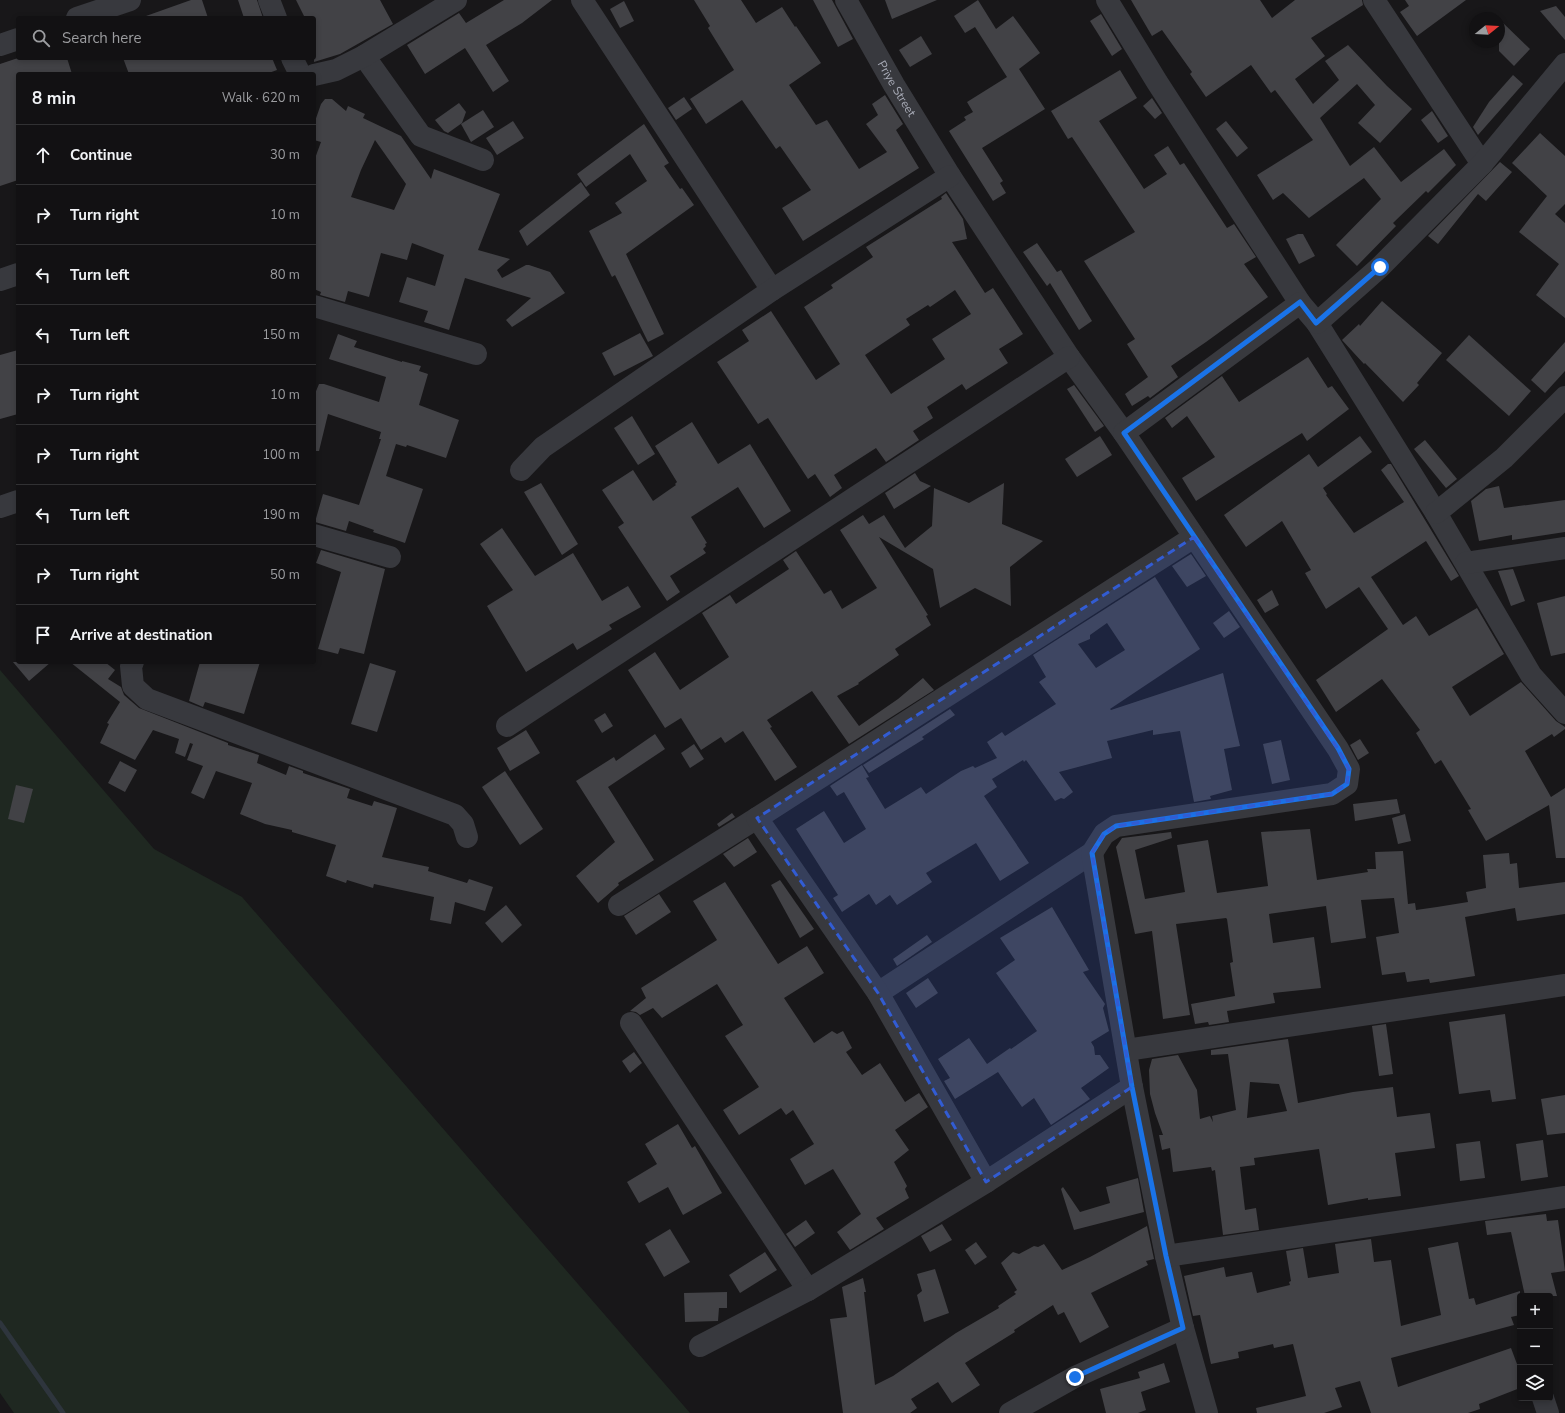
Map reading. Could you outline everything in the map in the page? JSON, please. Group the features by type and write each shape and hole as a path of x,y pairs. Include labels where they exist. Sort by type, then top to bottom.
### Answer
{"street":[{"path":"83,16 130,0"},
{"path":"269,0 275,16"},
{"path":"316,75 336,70 364,56 456,0"},
{"path":"582,0 772,290"},
{"name":"Priye Street","path":"846,0 894,85 950,176 1069,357 1124,433 1338,748 1349,769 1347,784 1332,794 1116,826 1104,834 1092,853"},
{"path":"1107,0 1157,82 1300,302 1316,323 1436,513 1532,675 1565,712"},
{"path":"1374,0 1482,164"},
{"path":"0,45 16,39"},
{"path":"364,56 421,136 483,160"},
{"path":"293,60 299,72"},
{"path":"1316,323 1380,267 1482,164 1565,64"},
{"path":"521,470 543,447 772,290 950,176"},
{"path":"0,280 16,275"},
{"path":"1124,433 1300,302"},
{"path":"316,307 476,354"},
{"path":"507,726 1069,357"},
{"path":"1436,513 1504,458 1565,397"},
{"path":"0,507 16,502"},
{"path":"316,536 390,557"},
{"path":"620,906 1194,537"},
{"path":"1466,563 1565,548"},
{"path":"132,664 133,686 147,699 455,815 463,824 467,836"},
{"path":"757,818 878,993 986,1182"},
{"path":"878,993 1092,853 1132,1087 1166,1256 1183,1328 1207,1413"},
{"path":"1126,1050 1565,985"},
{"path":"631,1023 808,1290"},
{"path":"700,1346 808,1290 986,1182 1132,1087"},
{"path":"1166,1256 1565,1196"},
{"path":"1010,1413 1075,1377 1183,1328"},
{"path":"1544,1401 1548,1413"}],"highlighted area":[{"path":"1194,537 1338,749 1349,769 1347,784 1332,794 1116,826 1104,834 1092,853 1132,1087 986,1182 878,993 757,818"}],"shaded area":[{"path":"0,670 154,849 242,897 690,1413 14,1413 0,1393"}],"building":[{"path":"191,0 202,0 207,16 146,16"},
{"path":"238,0 257,0 262,16 243,16"},
{"path":"296,0 380,0 393,24 340,54 314,62 314,60 316,60 316,16 304,16"},
{"path":"504,0 552,0 522,23 486,45 509,81 493,92 465,48 425,74 407,45 459,13 466,23"},
{"path":"694,0 741,0 756,23 782,7 821,63 789,85 816,125 827,120 859,169 887,152 866,124 878,115 872,104 885,95 903,124 896,130 919,168 803,241 782,208 811,190 780,146 776,149 742,100 706,124 690,99 734,70 708,28 710,26"},
{"path":"813,0 832,0 853,39 838,47"},
{"path":"885,0 937,0 892,19"},
{"path":"978,0 996,29 1013,16 1040,53 1019,69 1045,109 982,148 1003,181 1000,183 1006,193 993,201 949,131 966,120 964,117 973,112 967,102 1007,77 975,27 965,33 954,16"},
{"path":"1131,0 1260,0 1272,18 1295,0 1362,0 1363,5 1311,38 1325,56 1295,79 1313,104 1339,80 1325,61 1348,45 1387,86 1412,109 1380,143 1358,123 1375,105 1357,84 1320,118 1350,166 1374,147 1401,182 1444,149 1456,165 1428,193 1426,191 1393,223 1396,226 1357,266 1336,245 1381,199 1364,178 1309,218 1283,193 1273,200 1257,175 1313,140 1275,90 1271,93 1251,65 1206,97 1190,74 1192,72 1162,30 1152,36"},
{"path":"1405,0 1466,0 1417,36 1400,12 1409,6"},
{"path":"624,1 634,21 620,28 610,9"},
{"path":"1556,6 1565,17 1565,40 1540,11"},
{"path":"1101,14 1122,49 1112,56 1090,21"},
{"path":"1505,25 1530,49 1514,66 1499,51 1499,48 1505,48"},
{"path":"921,36 932,54 910,67 899,50"},
{"path":"16,59 16,60 68,60 71,72 16,72 16,181 0,186 0,64"},
{"path":"124,60 273,60 277,70 272,72 128,72"},
{"path":"1120,70 1137,98 1099,121 1144,189 1167,174 1154,155 1168,146 1180,165 1184,163 1227,228 1234,224 1256,257 1244,264 1268,297 1171,366 1178,377 1150,398 1148,396 1132,406 1125,394 1148,377 1127,344 1135,339 1084,261 1135,232 1072,137 1068,139 1051,111"},
{"path":"1513,75 1523,84 1478,135 1473,127 1489,102"},
{"path":"684,97 692,109 676,120 668,108"},
{"path":"1152,98 1162,113 1155,119 1143,106"},
{"path":"325,99 332,99 346,111 348,106 365,114 363,118 401,136 431,179 434,169 500,194 478,250 510,259 497,270 502,278 526,265 529,265 550,272 565,293 512,327 506,320 531,298 465,278 449,330 424,322 428,311 399,302 407,277 435,286 444,255 412,243 407,260 381,253 369,297 348,291 345,302 320,295 321,292 316,290 316,156 321,142 316,141 316,118 321,104","holes":["375,140 406,184 394,210 351,197 361,170"]},
{"path":"459,103 466,112 462,123 448,133 444,131 435,120"},
{"path":"483,110 494,127 471,142 461,124"},
{"path":"1432,111 1448,136 1438,143 1421,120"},
{"path":"513,121 524,138 497,155 486,138"},
{"path":"1226,121 1248,148 1237,157 1216,129"},
{"path":"644,124 669,163 664,166 680,189 682,188 694,205 626,254 664,334 648,342 615,275 612,277 589,231 622,213 615,203 647,181 630,154 586,187 577,174"},
{"path":"1540,133 1565,156 1565,204 1555,214 1565,223 1565,318 1536,295 1559,264 1519,232 1547,196 1512,163"},
{"path":"1500,162 1512,172 1486,201 1478,194 1438,244 1428,236"},
{"path":"581,182 590,195 527,246 519,231"},
{"path":"946,193 963,219 967,239 952,242 985,293 993,288 1023,334 999,349 1008,363 966,390 962,384 927,407 933,418 913,431 919,440 886,462 876,448 834,475 842,488 830,497 815,474 808,479 768,418 758,424 717,362 749,341 742,330 771,311 816,380 840,364 804,307 833,288 831,285 873,257 866,247 942,199 941,197","holes":["955,290 971,314 932,339 945,359 891,394 865,355 910,325 906,319 928,305 930,307"]},
{"path":"1298,234 1303,234 1315,256 1299,264 1286,239"},
{"path":"1037,243 1057,272 1061,270 1092,321 1079,330 1050,283 1047,286 1023,252"},
{"path":"1382,301 1442,353 1417,383 1419,385 1403,402 1342,340 1359,324 1360,326"},
{"path":"640,333 653,356 614,376 602,353"},
{"path":"338,334 357,341 354,347 402,362 421,366 419,371 428,374 419,405 459,420 446,458 407,445 406,447 396,444 386,476 423,489 405,543 373,532 374,530 349,521 346,531 316,522 323,494 359,505 381,439 379,439 381,432 328,414 319,451 316,451 316,391 319,384 324,384 379,402 386,377 329,359"},
{"path":"1469,335 1531,391 1509,416 1446,360"},
{"path":"1565,342 1565,371 1545,393 1531,380"},
{"path":"16,351 16,415 0,419 0,355"},
{"path":"1308,357 1328,388 1332,386 1349,409 1307,441 1302,433 1196,501 1182,478 1215,457 1187,416 1172,428 1165,418 1222,376 1239,402"},
{"path":"1074,385 1104,426 1095,432 1067,389"},
{"path":"632,416 655,454 638,465 614,428"},
{"path":"692,422 718,464 750,444 791,511 764,528 738,487 691,517 707,543 703,549 706,553 670,576 680,592 667,601 618,527 624,523 602,490 633,470 653,501 676,485 675,484 677,482 655,446"},
{"path":"1100,436 1112,455 1077,477 1065,459"},
{"path":"1360,436 1372,452 1323,488 1327,494 1326,495 1354,533 1404,502 1381,470 1388,464 1391,464 1459,576 1451,581 1426,541 1371,577 1403,625 1416,616 1429,636 1477,608 1504,654 1452,687 1470,716 1521,682 1556,721 1565,727 1565,729 1554,737 1552,734 1525,751 1551,797 1565,788 1565,858 1556,858 1549,805 1486,841 1468,810 1471,809 1441,760 1435,764 1416,733 1420,730 1382,679 1336,712 1316,680 1388,629 1359,587 1326,609 1305,573 1311,570 1282,521 1246,547 1224,515 1309,454 1318,467"},
{"path":"1425,440 1457,479 1446,488 1414,449"},
{"path":"915,473 920,481 931,486 894,509 885,493"},
{"path":"541,483 578,544 562,555 524,492"},
{"path":"1004,483 1002,524 1043,541 1010,567 1011,606 975,588 940,608 933,569 879,537 928,615 926,616 931,625 895,649 899,655 858,683 859,684 837,696 859,726 898,699 923,678 934,690 849,744 812,691 767,720 772,727 770,728 797,767 775,781 743,731 725,743 721,737 701,750 681,718 665,728 628,670 655,652 680,690 729,657 702,613 730,595 736,604 789,569 783,560 796,551 824,594 831,590 842,609 877,588 840,530 863,515 869,524 884,515 905,548 932,526 934,488 969,503"},
{"path":"1499,486 1504,508 1565,500 1565,532 1512,540 1512,535 1479,541 1471,501 1486,489"},
{"path":"502,528 535,576 573,553 602,601 628,586 641,607 609,625 612,629 577,650 573,643 526,672 487,606 513,590 480,544"},
{"path":"321,550 385,569 364,654 340,648 338,654 318,649 341,572 316,563"},
{"path":"1191,554 1206,576 1187,587 1172,566"},
{"path":"1513,569 1525,601 1511,606 1498,571"},
{"path":"1155,577 1200,649 1110,709 1111,710 1223,673 1240,746 1224,749 1232,790 1210,796 1211,799 1194,802 1180,731 1153,735 1153,730 1107,741 1112,758 1059,772 1073,792 1064,799 1061,798 1055,801 1026,760 1024,762 1023,760 992,779 997,787 984,796 1029,863 1000,881 976,843 926,873 932,882 897,905 890,895 876,905 869,894 842,912 833,898 838,895 796,829 824,811 844,843 866,829 844,792 837,796 830,786 862,765 869,777 866,778 885,809 921,787 926,794 961,771 973,766 975,768 997,758 987,742 1002,732 1005,736 1056,704 1039,682 1046,677 1033,655","holes":["1107,623 1125,650 1096,668 1078,644 1090,639 1090,635"]},
{"path":"1272,590 1279,605 1265,613 1257,600"},
{"path":"1565,596 1565,653 1551,656 1537,603"},
{"path":"1229,611 1240,627 1224,638 1213,623"},
{"path":"13,662 16,662 16,664 49,664 29,681"},
{"path":"370,663 396,671 377,732 351,724"},
{"path":"72,664 108,664 115,670 108,679 121,687 124,695 139,708 228,743 228,745 259,755 257,763 286,775 289,766 303,771 303,773 350,789 347,798 372,806 374,801 397,808 382,857 429,867 428,871 467,883 469,879 493,887 485,911 455,902 451,924 430,920 434,897 374,884 373,888 347,880 346,883 326,876 336,845 292,832 292,830 265,824 240,814 252,783 216,771 204,799 191,793 203,766 187,760 193,744 190,743 185,757 175,753 179,739 153,730 135,760 100,743 109,724 107,723 120,702"},
{"path":"199,664 259,664 244,714 205,702 203,707 189,701"},
{"path":"950,709 955,715 922,737 924,739 869,773 863,765"},
{"path":"605,713 613,726 602,733 594,720"},
{"path":"526,730 540,753 510,771 497,748"},
{"path":"655,734 665,749 608,787 654,860 618,883 619,885 598,903 576,876 615,842 576,781 614,757 616,761"},
{"path":"1360,739 1369,753 1358,760 1350,745"},
{"path":"1281,740 1290,780 1272,784 1263,744"},
{"path":"694,744 704,759 690,768 681,753"},
{"path":"120,761 137,770 125,792 108,783"},
{"path":"505,771 543,829 520,845 482,787"},
{"path":"16,785 33,789 24,823 8,819"},
{"path":"1397,799 1400,813 1355,821 1353,804"},
{"path":"732,813 735,817 719,827 717,824"},
{"path":"1405,814 1411,841 1398,844 1392,818"},
{"path":"1310,829 1317,880 1368,872 1367,869 1376,869 1375,852 1403,851 1408,904 1415,903 1416,910 1468,902 1466,892 1486,888 1483,855 1509,853 1510,864 1517,863 1519,888 1565,882 1565,914 1517,921 1515,908 1465,917 1475,976 1430,983 1429,979 1407,982 1405,972 1382,975 1376,937 1399,933 1394,898 1361,900 1366,938 1331,943 1326,906 1269,914 1273,943 1314,937 1321,988 1273,993 1275,1003 1227,1011 1229,1022 1209,1025 1208,1022 1195,1024 1191,1004 1235,996 1230,963 1233,962 1227,919 1176,924 1190,1015 1163,1019 1152,931 1135,934 1116,847 1122,838 1171,832 1172,838 1135,850 1145,899 1185,892 1177,845 1208,840 1217,893 1268,886 1261,832"},
{"path":"748,838 757,852 734,867 723,854"},
{"path":"780,880 814,929 800,938 771,885"},
{"path":"725,882 778,964 807,946 824,973 784,998 814,1043 832,1031 837,1034 843,1031 852,1048 846,1052 862,1075 880,1063 905,1102 919,1093 928,1107 895,1130 909,1150 894,1162 907,1186 905,1189 909,1198 876,1218 884,1229 850,1250 837,1232 861,1214 833,1169 805,1185 790,1159 814,1144 793,1110 786,1115 781,1108 739,1135 723,1110 759,1087 725,1036 743,1025 717,984 662,1018 653,1008 640,1015 636,1012 630,1011 646,998 641,988 717,940 693,901"},
{"path":"659,894 671,912 636,935 624,916"},
{"path":"506,905 522,925 502,943 485,923"},
{"path":"1052,907 1089,970 1083,972 1105,1004 1103,1008 1109,1031 1091,1042 1094,1047 1095,1055 1100,1055 1109,1068 1081,1088 1090,1099 1051,1125 1034,1098 1022,1107 998,1072 955,1099 944,1081 950,1078 938,1059 969,1038 987,1064 1037,1031 996,973 1015,960 1000,938"},
{"path":"927,935 932,942 897,966 893,959"},
{"path":"928,978 938,993 916,1008 906,993"},
{"path":"1505,1014 1516,1099 1492,1102 1490,1090 1459,1094 1449,1022"},
{"path":"1386,1024 1393,1074 1379,1076 1372,1026"},
{"path":"1288,1039 1298,1103 1353,1092 1393,1087 1397,1117 1430,1113 1435,1148 1395,1153 1401,1196 1368,1200 1368,1198 1328,1205 1319,1149 1254,1158 1255,1165 1240,1167 1245,1210 1256,1208 1259,1230 1223,1235 1215,1170 1212,1171 1211,1167 1173,1172 1170,1148 1162,1150 1159,1135 1163,1135 1150,1094 1149,1070 1152,1059 1178,1055 1197,1090 1200,1119 1210,1116 1213,1122 1212,1116 1236,1110 1228,1054 1211,1055 1211,1050","holes":["1250,1082 1279,1084 1287,1111 1247,1118"]},
{"path":"634,1052 642,1063 630,1073 622,1061"},
{"path":"1565,1095 1565,1133 1547,1135 1541,1099"},
{"path":"678,1124 692,1148 695,1146 722,1193 683,1215 668,1187 639,1203 627,1182 657,1164 645,1144"},
{"path":"1543,1140 1548,1177 1521,1181 1516,1144"},
{"path":"1480,1141 1485,1178 1460,1181 1456,1144"},
{"path":"1138,1178 1144,1212 1074,1230 1061,1189 1063,1187 1080,1212 1110,1203 1106,1187"},
{"path":"1546,1214 1547,1221 1558,1220 1565,1271 1551,1273 1557,1296 1553,1296 1553,1293 1524,1293 1511,1232 1487,1235 1485,1221"},
{"path":"806,1220 815,1233 795,1247 786,1234"},
{"path":"942,1224 952,1240 930,1252 921,1236"},
{"path":"1147,1226 1154,1259 1146,1261 1148,1265 1091,1293 1109,1327 1080,1343 1064,1312 1058,1315 1053,1305 1014,1330 1015,1332 965,1363 980,1385 952,1403 938,1382 911,1399 917,1408 910,1413 843,1413 830,1319 847,1317 842,1287 863,1278 866,1292 864,1292 875,1385 893,1376 956,1333 999,1308 998,1306 1016,1294 1014,1292 1017,1290 1001,1263 1013,1252 1019,1254 1034,1246 1038,1247 1044,1244 1062,1270 1090,1257"},
{"path":"670,1229 690,1262 664,1277 645,1244"},
{"path":"1371,1239 1374,1262 1391,1260 1401,1326 1441,1315 1428,1248 1458,1242 1469,1299 1474,1298 1476,1305 1520,1291 1520,1293 1517,1293 1517,1316 1511,1317 1514,1325 1391,1358 1398,1387 1511,1348 1517,1364 1517,1389 1479,1404 1480,1409 1468,1413 1371,1413 1360,1381 1335,1388 1342,1407 1324,1413 1257,1413 1256,1408 1306,1396 1293,1344 1274,1348 1273,1344 1238,1352 1239,1358 1211,1364 1200,1315 1193,1316 1184,1276 1224,1267 1226,1277 1252,1272 1257,1293 1290,1285 1289,1282 1291,1281 1286,1251 1303,1248 1308,1278 1339,1273 1335,1244"},
{"path":"976,1242 987,1257 975,1265 965,1250"},
{"path":"765,1252 777,1270 740,1293 729,1275"},
{"path":"935,1269 949,1313 924,1322 917,1295 922,1291 917,1274"},
{"path":"727,1292 727,1308 719,1308 718,1321 685,1322 684,1293"},
{"path":"1164,1363 1170,1382 1141,1392 1146,1410 1138,1413 1106,1413 1100,1389 1140,1378 1138,1372"}],"waterway":[{"path":"0,1323 63,1413"}],"route":[{"path":"1075,1377 1183,1328 1166,1256 1132,1087 1092,853 1104,834 1116,826 1332,794 1347,784 1349,769 1338,748 1124,433 1300,302 1316,323 1380,267"}]}
